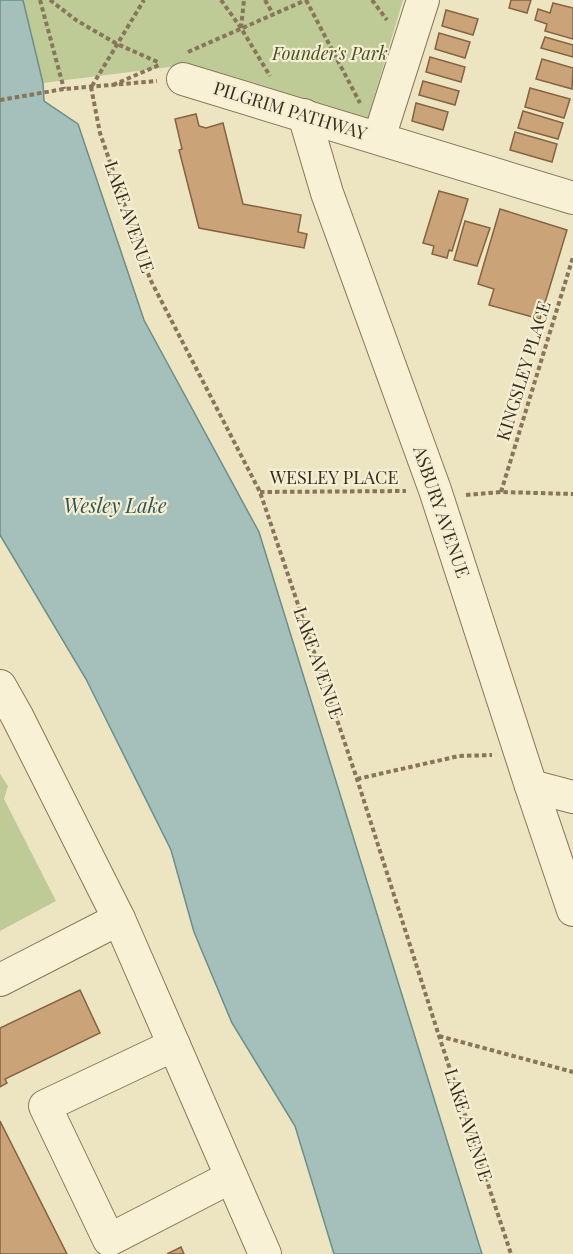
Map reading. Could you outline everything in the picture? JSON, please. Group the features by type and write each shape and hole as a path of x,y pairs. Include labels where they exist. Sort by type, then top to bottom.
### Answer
{"street":[{"path":"379,138 423,0"},
{"name":"PILGRIM PATHWAY","path":"174,64 304,115 573,198"},
{"name":"ASBURY AVENUE","path":"304,115 327,192 435,490 573,910"},
{"path":"0,686 9,721 119,919 265,1254"},
{"path":"531,786 573,797"},
{"path":"0,980 119,919"},
{"path":"174,1045 45,1106 109,1240 231,1177"}],"path":[{"path":"40,0 64,89"},
{"path":"50,0 76,20 117,45 174,64"},
{"path":"91,87 144,0"},
{"path":"221,0 273,81"},
{"path":"241,28 244,0"},
{"path":"265,0 273,14"},
{"path":"0,100 64,89 113,85 174,64 241,28 306,0 363,108"},
{"path":"372,0 389,23"},
{"path":"113,85 174,64"},
{"name":"LAKE AVENUE","path":"91,87 100,133 150,279 260,492 357,779 511,1254"},
{"name":"KINGSLEY PLACE","path":"501,492 573,257"},
{"name":"WESLEY PLACE","path":"260,492 408,491"},
{"path":"457,496 501,492 573,494"},
{"path":"357,779 459,756 496,755"},
{"path":"439,1036 573,1072"}],"green space":[{"name":"Founder's Park","path":"23,0 403,0 367,121 178,66 43,83"},
{"path":"0,774 8,786 4,799 56,901 0,931"}],"water":[{"name":"Wesley Lake","path":"0,0 23,0 43,83 44,101 78,124 144,320 259,532 482,1254 334,1254 295,1126 232,1023 194,932 171,850 86,679 0,535"}],"building":[{"path":"511,0 531,0 527,13 509,8"},
{"path":"553,3 573,8 573,39 545,31 547,24 535,20 538,9 550,13"},
{"path":"446,10 478,19 473,35 442,26"},
{"path":"439,33 470,42 465,58 435,49"},
{"path":"545,37 573,45 573,57 541,48"},
{"path":"430,57 465,67 461,82 426,72"},
{"path":"542,59 573,68 572,89 536,79"},
{"path":"423,81 459,91 455,105 419,95"},
{"path":"530,88 570,99 564,118 525,107"},
{"path":"416,103 448,112 443,130 412,121"},
{"path":"523,111 563,123 558,139 518,128"},
{"path":"196,114 199,126 206,128 223,123 243,204 301,215 298,232 307,234 304,248 199,228 179,150 182,149 175,119"},
{"path":"515,132 557,144 552,162 510,150"},
{"path":"439,191 468,199 452,251 449,250 447,258 432,254 434,246 423,243"},
{"path":"500,209 567,230 540,319 489,305 494,289 478,284"},
{"path":"465,221 490,228 477,266 454,260"},
{"path":"80,990 100,1033 5,1079 7,1083 0,1087 0,1028"},
{"path":"0,1121 67,1254 0,1254"},
{"path":"181,1247 184,1254 167,1254"}]}
